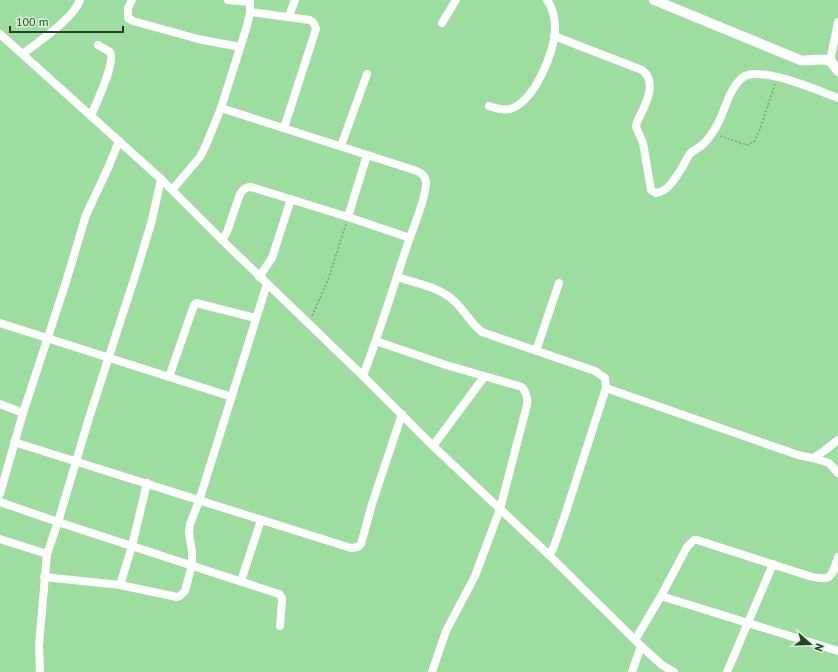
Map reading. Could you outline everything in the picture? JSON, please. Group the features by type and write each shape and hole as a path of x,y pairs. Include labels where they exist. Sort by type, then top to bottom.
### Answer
{"street":[{"path":"23,54 68,16 80,0"},
{"path":"132,0 127,14 128,18 133,21 198,39 240,47"},
{"path":"172,190 204,152 221,108 240,47 250,12 250,1 228,0"},
{"path":"289,16 295,0"},
{"path":"442,23 456,0"},
{"path":"489,106 501,110 510,109 523,101 534,88 543,72 554,36 554,20 551,6 547,0"},
{"path":"654,0 800,60 824,60 830,62 838,71"},
{"path":"250,12 310,20 313,22 316,29 284,128"},
{"path":"830,62 838,22"},
{"path":"0,34 161,179 259,277 363,376 433,446 549,555 641,646 662,665 674,672"},
{"path":"554,36 642,70 647,74 650,82 649,92 636,127 643,143 650,186 653,192 660,193 672,183 689,155 704,143 712,134 730,95 742,78 748,74 777,77 838,98"},
{"path":"91,116 110,69 112,59 110,52 98,45"},
{"path":"341,146 367,74"},
{"path":"221,108 414,170 422,173 425,178 425,191 376,341 363,376"},
{"path":"0,494 14,442 66,282 86,214 119,141"},
{"path":"348,217 366,154"},
{"path":"40,672 39,645 47,554 152,220 161,179"},
{"path":"222,240 227,232 239,197 244,188 251,187 410,238"},
{"path":"259,277 272,258 291,199"},
{"path":"397,277 437,290 447,296 459,306 476,328 482,332 596,371 604,378 606,388 564,518 553,549 549,555"},
{"path":"536,351 559,283"},
{"path":"44,577 120,585 176,597 180,596 185,591 192,565 192,552 189,533 193,514 199,501 267,284"},
{"path":"169,377 196,303 256,318"},
{"path":"0,323 232,397"},
{"path":"376,341 484,377 522,387 528,398 500,509 475,576 446,631 432,672"},
{"path":"433,446 484,377"},
{"path":"606,388 798,455 829,463 838,473"},
{"path":"0,404 23,413"},
{"path":"14,442 351,548 360,546 402,414"},
{"path":"813,458 838,440"},
{"path":"120,585 132,546 147,483"},
{"path":"0,502 279,594 282,601 280,626"},
{"path":"241,581 261,520"},
{"path":"0,539 47,554"},
{"path":"635,640 661,596 687,547 694,540 809,576 826,578 831,577 838,556"},
{"path":"727,672 773,564"},
{"path":"661,596 838,651"},
{"path":"632,672 641,646"}],"path":[{"path":"712,134 746,145 751,145 759,132 777,77"},
{"path":"308,324 328,280 348,217"}]}
